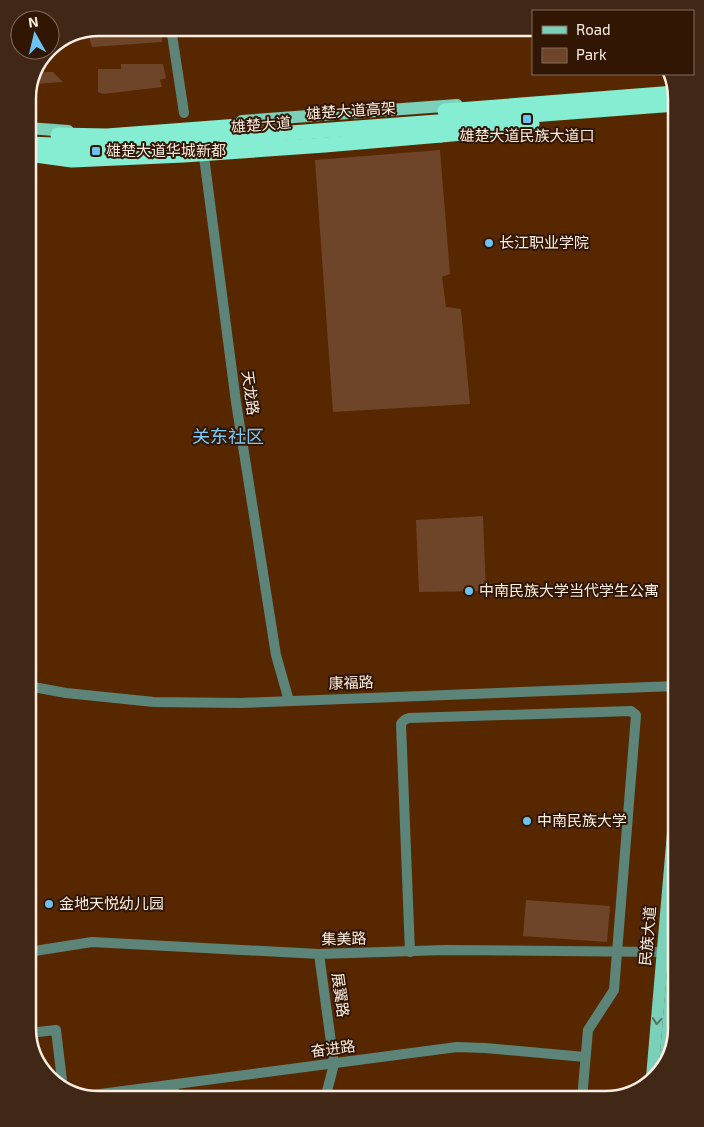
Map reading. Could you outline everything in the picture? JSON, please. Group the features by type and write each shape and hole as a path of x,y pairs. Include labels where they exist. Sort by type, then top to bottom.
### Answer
{"highway":[{"name":"雄楚大道高架","path":"36,134 107,136 668,94"},
{"name":"雄楚大道高架","path":"36,144 106,147 668,105"},
{"path":"36,153 72,160 325,145 483,131 588,116"}],"main road":[{"name":"雄楚大道","path":"36,129 58,131 133,129 667,87"},
{"name":"雄楚大道","path":"36,152 103,153 668,110"},
{"name":"民族大道","path":"653,1068 668,972"},
{"name":"民族大道","path":"666,1042 668,1008"}],"street":[{"path":"172,36 184,113"},
{"name":"天龙路","path":"203,146 239,421 276,655 289,701"},
{"name":"康福路","path":"36,687 66,693 154,702 240,703 668,686"},
{"path":"410,952 402,722 409,718 632,711 636,715 614,990 588,1030 583,1091"},
{"name":"集美路","path":"36,951 92,942 319,954 445,950 668,952"},
{"name":"展翼路","path":"319,954 334,1064 327,1091"},
{"path":"36,1032 56,1030 62,1078"},
{"name":"奋进路","path":"143,1091 173,1085 457,1047 586,1057"},
{"path":"173,1085 174,1091"}],"green space":[{"path":"99,36 162,36 162,42 92,47 90,37"},
{"path":"121,64 163,64 166,78 160,80 162,87 103,94 98,92 98,69 121,69"},
{"path":"43,72 53,72 63,82 38,84"},
{"path":"440,150 450,274 442,277 446,307 461,309 470,404 333,412 315,160"},
{"path":"483,516 486,591 419,592 416,520"},
{"path":"526,900 610,906 607,942 523,936"}],"place":[{"name":"雄楚大道民族大道口","path":"527,119"},
{"name":"雄楚大道华城新都","path":"96,151"},
{"name":"长江职业学院","path":"489,243"},
{"name":"中南民族大学当代学生公寓","path":"469,591"},
{"name":"中南民族大学","path":"527,821"},
{"name":"金地天悦幼儿园","path":"49,904"}],"district":[{"name":"关东社区","path":"228,437"}]}
